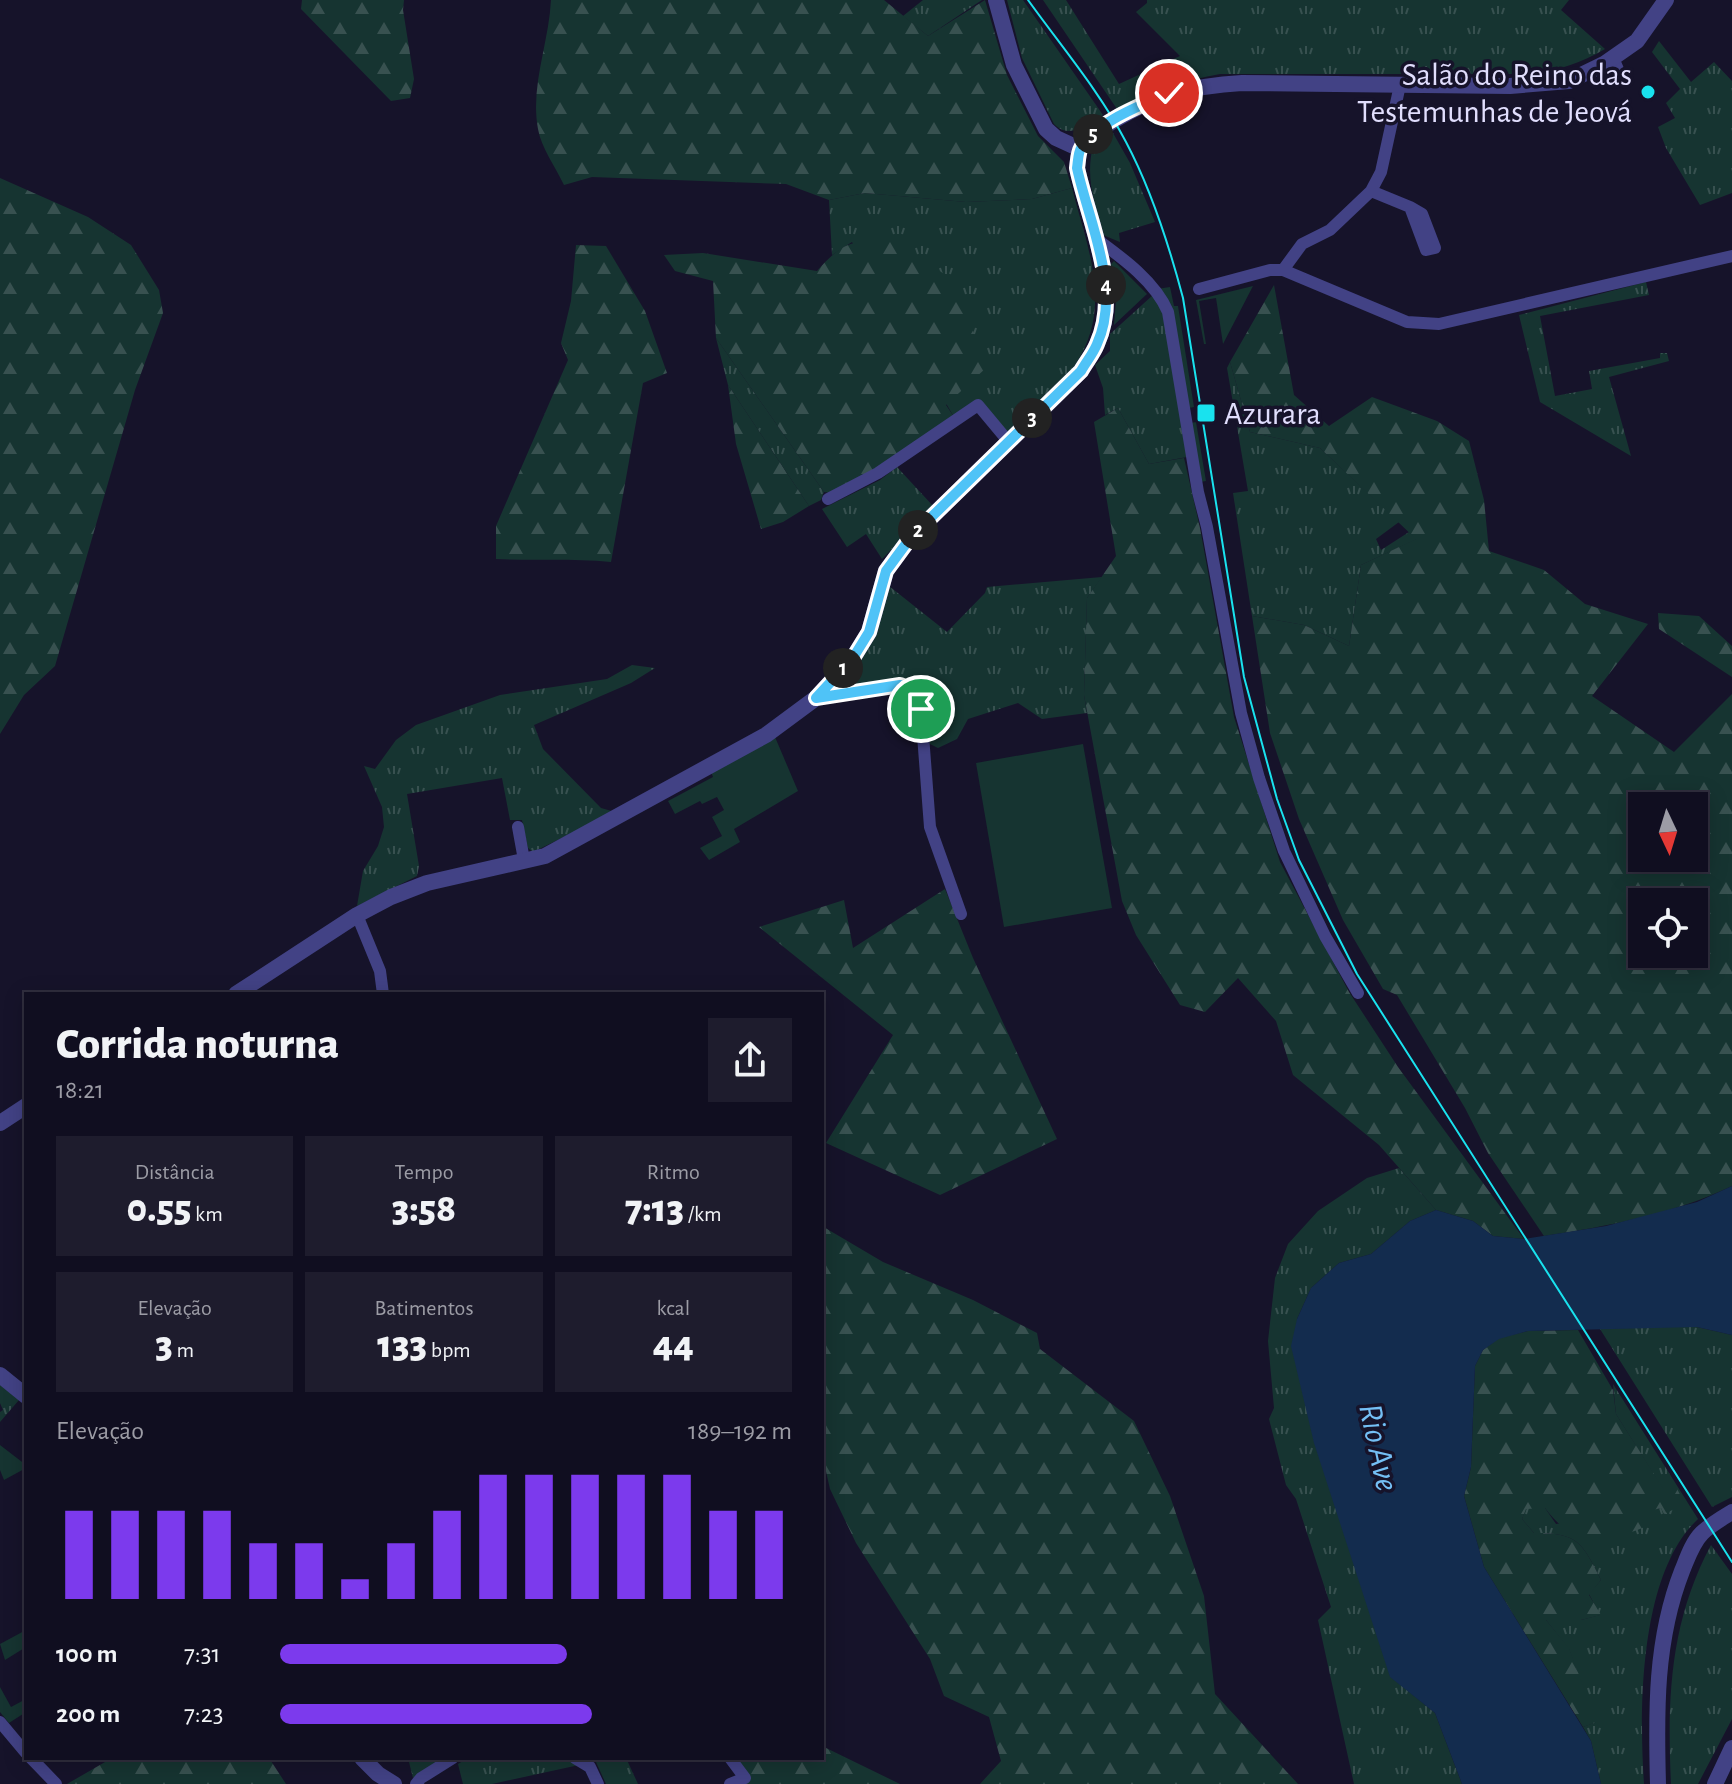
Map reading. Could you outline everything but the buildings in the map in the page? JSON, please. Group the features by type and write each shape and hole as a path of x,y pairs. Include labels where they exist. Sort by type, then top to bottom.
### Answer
{"street":[{"path":"996,0 1014,65 1046,129 1056,138 1080,149"},
{"path":"239,992 357,915 391,897 427,883 545,856 766,735 816,698 853,658 869,632 886,571 911,537 1081,371 1098,343 1106,310 1106,283 1077,168 1080,149 1092,136 1133,109 1169,93 1208,85 1537,85 1569,81 1613,58 1637,41 1666,0"},
{"path":"1613,58 1623,81"},
{"path":"1283,270 1302,244 1330,230 1371,191 1381,172 1400,85"},
{"path":"1371,191 1410,207"},
{"path":"1095,238 1122,258 1162,300 1168,312 1198,492 1241,713 1259,778 1284,851 1325,936 1358,993"},
{"path":"1199,289 1270,270 1283,270 1407,322 1439,324 1732,256"},
{"path":"828,499 878,473 978,405 1008,441"},
{"path":"816,698 900,685 915,691 921,709 930,827 961,914"},
{"path":"518,827 524,860"},
{"path":"357,915 380,971 383,992"},
{"path":"0,1123 24,1107"},
{"path":"0,1375 24,1394"},
{"path":"1658,1784 1656,1722 1659,1665 1666,1620 1688,1556 1701,1534 1732,1512"},
{"path":"0,1722 24,1751"},
{"path":"1715,1784 1732,1748"},
{"path":"33,1760 56,1784"},
{"path":"364,1760 394,1784"},
{"path":"416,1784 450,1760"},
{"path":"583,1760 598,1784"},
{"path":"730,1784 745,1778 732,1760"}],"green space":[{"path":"302,0 404,0 414,79 410,98 391,101 301,9"},
{"path":"551,0 884,0 928,36 985,0 1007,75 1038,136 1064,162 1072,188 1032,199 966,202 865,193 829,200 786,184 592,177 564,185 542,143 536,113"},
{"path":"923,0 982,0 928,36 903,16"},
{"path":"1007,0 1023,0 1103,115 1073,131 1060,129 1054,124 1022,58"},
{"path":"1043,0 1066,0 1119,84 1180,56 1136,12 1147,0 1569,0 1561,10 1605,49 1570,65 1532,74 1220,74 1167,88 1117,109"},
{"path":"1659,41 1691,82 1714,62 1732,81 1732,193 1700,205 1666,148 1658,127 1675,118 1666,103 1680,89 1652,52"},
{"path":"1113,133 1130,163 1155,222 1119,233 1120,242 1103,235 1094,202 1090,169 1093,146"},
{"path":"0,178 88,217 131,245 159,290 163,313 135,390 55,666 24,695 0,734"},
{"path":"1072,188 1094,279 1093,323 1086,345 1074,367 1060,383 1007,432 979,400 954,417 852,242 832,255 829,200 865,193 966,202 1032,199"},
{"path":"897,241 954,281 987,367 946,405 954,417 877,470 831,493 824,492 716,338 713,281 675,271 664,255 703,253 817,271 836,252 852,244"},
{"path":"576,245 606,246 645,311 667,373 643,383 611,562 496,559 496,526 568,360 561,343 571,301"},
{"path":"1114,261 1147,294 1114,325 1116,299 1111,264"},
{"path":"1646,282 1649,295 1540,316 1555,396 1592,389 1589,371 1660,358 1660,353 1667,353 1669,361 1609,377 1631,456 1540,402 1519,315"},
{"path":"1274,285 1294,395 1329,426 1372,397 1437,421 1469,441 1484,500 1489,551 1544,570 1585,604 1648,624 1592,696 1674,752 1732,694 1732,1186 1640,1218 1544,1236 1488,1153 1465,1108 1397,995 1383,989 1343,920 1299,819 1270,733 1252,616 1304,625 1349,646 1361,565 1416,539 1320,448 1250,432 1230,362"},
{"path":"1253,286 1223,344 1216,298 1199,301 1204,344 1196,300"},
{"path":"1170,287 1174,306 1178,306 1194,407 1189,408 1191,423 1196,422 1206,481 1200,482 1157,289"},
{"path":"1153,295 1165,315 1187,457 1149,464 1118,408 1105,415 1103,388 1095,365 1110,351 1110,334"},
{"path":"716,338 824,492 821,500 809,506 728,385"},
{"path":"1230,362 1250,432 1320,448 1399,522 1376,539 1381,550 1409,532 1417,539 1361,565 1349,646 1304,625 1252,616 1233,493 1248,491 1227,368"},
{"path":"728,385 809,506 783,522 761,529 736,444"},
{"path":"1118,408 1149,464 1184,458 1200,528 1234,717 1280,862 1349,992 1398,1067 1524,1239 1493,1236 1473,1221 1436,1210 1379,1145 1293,1075 1276,1021 1238,978 1205,1012 1180,1005 1136,935 1122,901 1084,695 1087,598 1116,556 1094,422"},
{"path":"897,467 934,507 882,559 866,534 847,547 822,509 880,480"},
{"path":"1102,577 1087,598 1084,695 1087,713 1042,719 1018,703 968,719 957,739 938,748 928,743 924,695 914,683 901,680 838,689 838,683 889,586 947,632 985,593 987,587"},
{"path":"1658,613 1699,616 1732,646 1732,677 1659,629"},
{"path":"632,665 655,668 631,683 534,725 543,749 601,808 615,812 533,852 528,848 522,820 510,820 502,778 407,794 419,866 417,876 357,906 363,871 378,846 384,827 382,807 364,766 375,769 396,740 416,725 500,695 607,679"},
{"path":"775,737 798,791 734,829 740,842 709,860 700,848 722,836 712,817 724,810 717,797 702,804 700,801 675,814 668,801 713,777 711,772"},
{"path":"1083,744 1112,908 1004,927 976,763"},
{"path":"945,889 973,958 1057,1139 940,1195 826,1143 893,1035 759,927 844,900 853,948"},
{"path":"1399,1168 1436,1210 1410,1221 1371,1254 1339,1263 1311,1288 1297,1319 1390,1676 1435,1713 1462,1784 1354,1784 1318,1620 1331,1607 1296,1499 1286,1485 1269,1419 1274,1408 1268,1341 1275,1278 1288,1244 1318,1211 1367,1178"},
{"path":"824,1227 883,1262 973,1300 1037,1333 1040,1349 1134,1421 1170,1496 1204,1596 1215,1694 1298,1784 980,1784 1001,1761 989,1717 944,1696 930,1659 856,1543 830,1489 824,1463"},
{"path":"1697,1327 1732,1335 1732,1497 1712,1507 1600,1329"},
{"path":"1578,1330 1613,1390 1616,1414 1663,1488 1676,1487 1685,1504 1664,1514 1661,1508 1653,1510 1652,1524 1608,1538 1581,1536 1569,1531 1545,1508 1526,1509 1522,1519 1534,1533 1560,1535 1577,1542 1601,1580 1589,1595 1601,1615 1581,1620 1546,1620 1569,1648 1597,1722 1583,1727 1484,1567 1464,1496 1471,1467 1475,1366 1483,1350 1499,1338 1528,1331"},
{"path":"1613,1384 1698,1519 1679,1543 1664,1573 1654,1608 1643,1682 1644,1784 1601,1784 1591,1741 1583,1727 1596,1722 1569,1649 1546,1620 1581,1620 1600,1615 1589,1594 1601,1580 1577,1542 1560,1535 1534,1533 1522,1519 1526,1508 1545,1508 1556,1524 1661,1508 1663,1489 1616,1414"},
{"path":"0,1385 19,1400 0,1422 0,1412 3,1410"},
{"path":"0,1445 24,1463 24,1469 4,1480 0,1470"},
{"path":"1711,1545 1732,1574 1732,1719 1698,1784 1671,1784 1670,1721 1674,1661 1687,1603"},
{"path":"24,1631 24,1648 5,1660 0,1644"},
{"path":"0,1687 11,1707 24,1700 24,1713 9,1723 0,1712"},
{"path":"824,1747 900,1784 730,1784 744,1778 731,1760 824,1760"},
{"path":"109,1760 270,1760 286,1784 67,1784"},
{"path":"408,1760 444,1760 413,1778"},
{"path":"465,1760 571,1760 579,1765 492,1784 463,1784 458,1764"},
{"path":"627,1760 638,1784 606,1784 596,1762"}],"water":[{"name":"Rio Ave","path":"1732,1186 1732,1335 1697,1327 1528,1331 1499,1339 1483,1350 1475,1366 1471,1467 1464,1496 1484,1567 1591,1741 1601,1784 1462,1784 1435,1713 1390,1677 1314,1443 1291,1346 1297,1319 1311,1288 1339,1263 1371,1254 1410,1221 1436,1210 1473,1221 1493,1236 1524,1239 1606,1226 1697,1202"}],"tram line":[{"path":"1028,0 1116,123 1144,180 1166,238 1183,298 1244,677 1277,799 1299,860 1357,974 1732,1562"}],"place":[{"name":"Salão do Reino das Testemunhas de Jeová","path":"1648,92"},
{"name":"Azurara","path":"1206,413"}],"route":[{"path":"921,709 915,691 900,685 816,698 853,658 869,632 886,571 911,537 1081,371 1098,343 1106,310 1106,283 1077,168 1080,149 1104,126 1169,93"}]}
